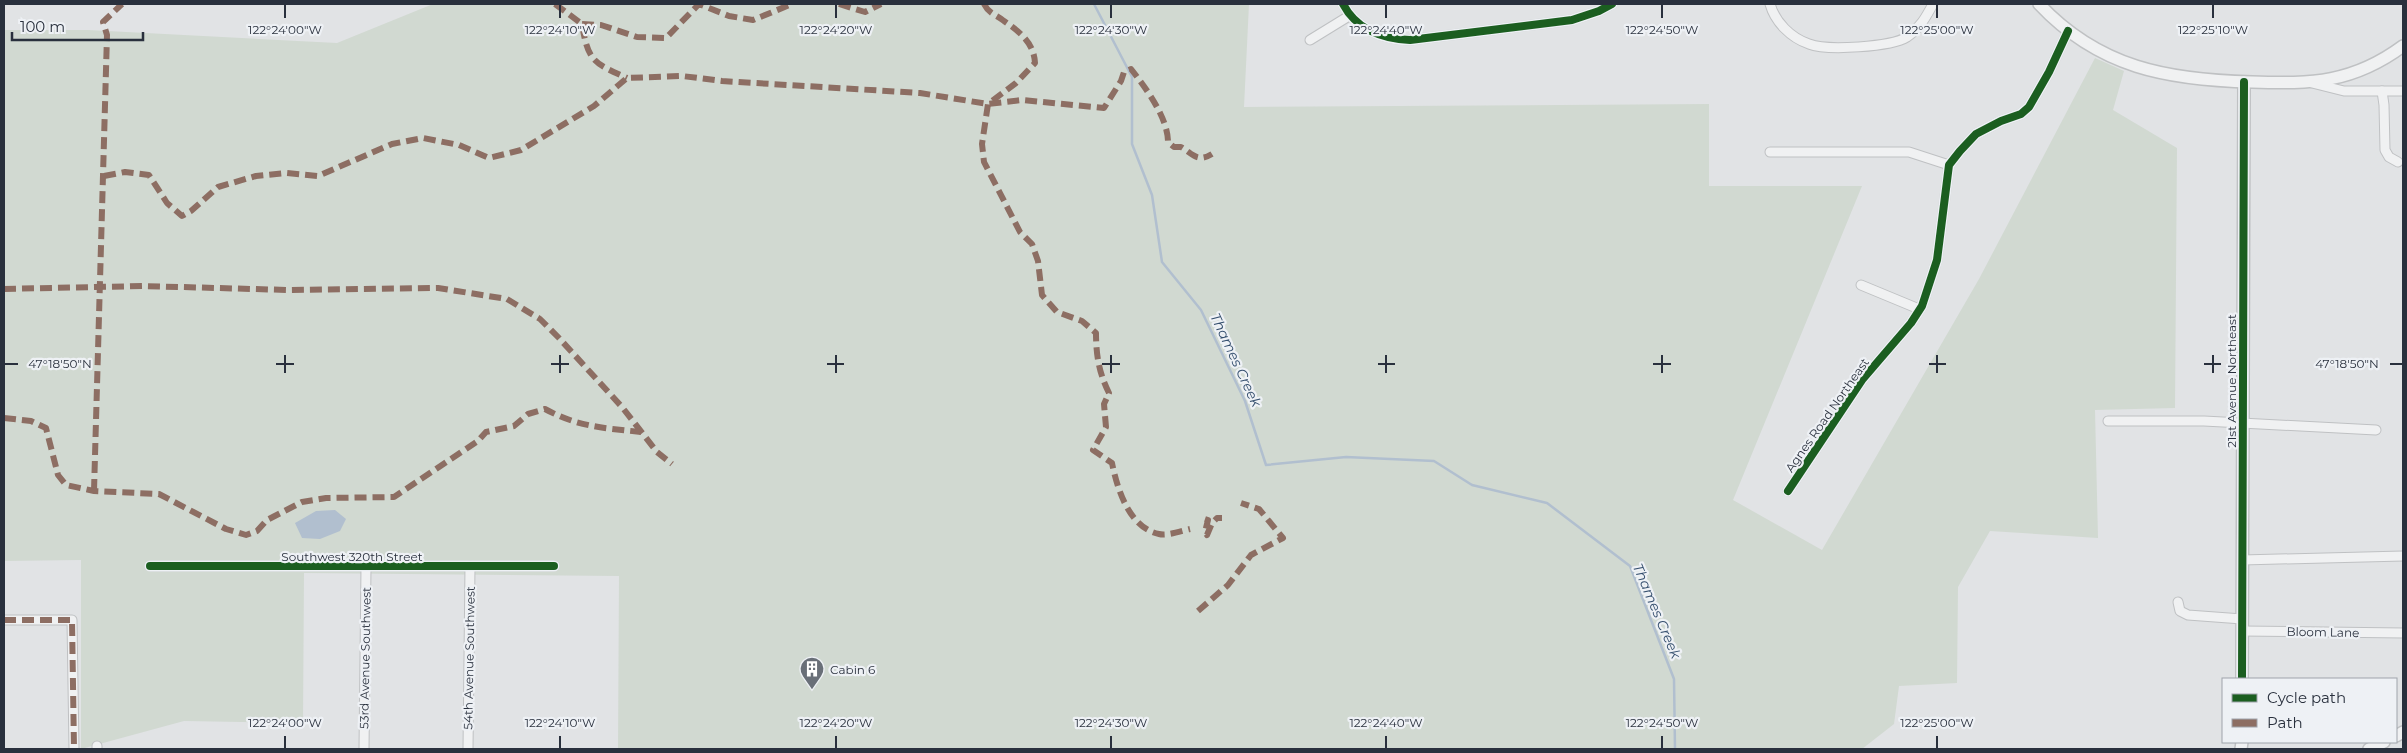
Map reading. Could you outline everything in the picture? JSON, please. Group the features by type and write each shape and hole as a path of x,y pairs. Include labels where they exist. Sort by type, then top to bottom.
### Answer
{"street":[{"path":"1343,4 1349,16 1380,36 1410,40 1572,20 1599,12 1612,4"},
{"path":"1770,4 1779,22 1792,35 1810,45 1821,46 1866,46 1896,42 1906,38 1921,26 1933,4"},
{"path":"2039,4 2068,31 2114,58 2152,71 2202,81 2329,81 2355,73 2403,46"},
{"path":"1310,40 1349,16"},
{"path":"1770,152 1902,151 1915,153 1949,165 1976,134 2001,121 2021,114 2029,106 2049,72 2068,31"},
{"name":"21st Avenue Northeast","path":"2242,678 2244,82"},
{"path":"2308,82 2344,91 2403,91"},
{"path":"2382,91 2385,150 2389,157 2398,162"},
{"name":"Agnes Road Northeast","path":"1788,491 1862,380 1911,323 1926,296 1937,260 1949,165"},
{"path":"1861,284 1919,309"},
{"path":"2108,421 2242,422 2376,430"},
{"path":"2242,560 2403,556"},
{"name":"Southwest 320th Street","path":"150,566 366,568 554,566"},
{"name":"54th Avenue Southwest","path":"468,749 470,566"},
{"name":"53rd Avenue Southwest","path":"364,749 366,568"},
{"name":"Bloom Lane","path":"2178,602 2180,612 2188,615 2242,625 2403,633"},
{"path":"4,620 72,620 74,749"},
{"path":"2369,749 2382,743"}],"shaded area":[{"path":"433,4 1249,4 1244,107 1709,104 1709,186 1862,186 1733,500 1822,550 1979,279 2095,58 2124,71 2113,110 2177,148 2175,408 2095,410 2098,538 1990,531 1958,587 1957,683 1899,686 1894,724 1862,749 618,749 619,576 304,573 303,723 184,721 81,749 81,560 4,561 4,30 88,30 337,43"}],"water":[{"path":"335,510 346,519 340,531 320,539 302,538 295,523 316,511"}],"waterway":[{"name":"Thames Creek","path":"1094,4 1132,77 1132,144 1152,195 1162,262 1201,310 1245,401 1266,465 1346,457 1434,461 1472,485 1547,503 1630,566 1674,679 1675,749"}],"marked path":[{"path":"94,491 107,35 103,22 122,4"},
{"path":"555,4 582,24 584,37 594,60 607,69 627,78"},
{"path":"582,24 601,25 637,37 666,38 699,4 729,16 753,20 792,4"},
{"path":"839,4 865,12 881,4"},
{"path":"984,4 990,12 1015,29 1025,39 1032,50 1035,63 1016,83 988,104 982,144 984,162 1020,232 1032,244 1038,261 1042,295 1057,312 1082,321 1096,333 1099,364 1109,393 1104,404 1106,427 1093,450 1112,463 1117,484 1126,506 1140,524 1159,534 1170,534 1190,529"},
{"path":"104,176 125,172 149,175 167,203 182,216 191,211 218,187 256,176 286,173 318,176 392,144 423,138 459,145 489,158 521,150 594,106 627,78 682,76 722,81 920,93 988,104 1022,100 1104,108 1121,81 1124,72 1131,69 1160,113 1168,142 1174,147 1181,147 1199,158 1212,154"},
{"path":"4,289 143,286 289,290 438,288 507,299 540,319 622,407 657,452 672,464"},
{"path":"4,418 31,421 46,428 58,475 66,485 94,491 159,494 226,529 246,535 257,531 267,520 302,502 326,498 394,497 478,441 486,432 514,426 528,414 545,409 580,423 603,428 641,432"},
{"path":"1198,611 1228,585 1251,555 1283,538 1259,509 1241,503"},
{"path":"1205,519 1208,520 1205,532 1207,535 1212,523 1217,518 1222,518"},
{"path":"4,620 72,620 74,749"}],"cycle path":[{"path":"1343,4 1355,20 1371,31 1380,35 1410,40 1572,20 1599,11 1612,4"},
{"path":"1788,491 1862,380 1911,323 1922,306 1937,260 1949,165 1976,134 2001,121 2021,114 2029,107 2049,72 2068,31"},
{"path":"2242,678 2244,82"},
{"path":"150,566 554,566"}],"place":[{"name":"Cabin 6","path":"812,690"}]}
